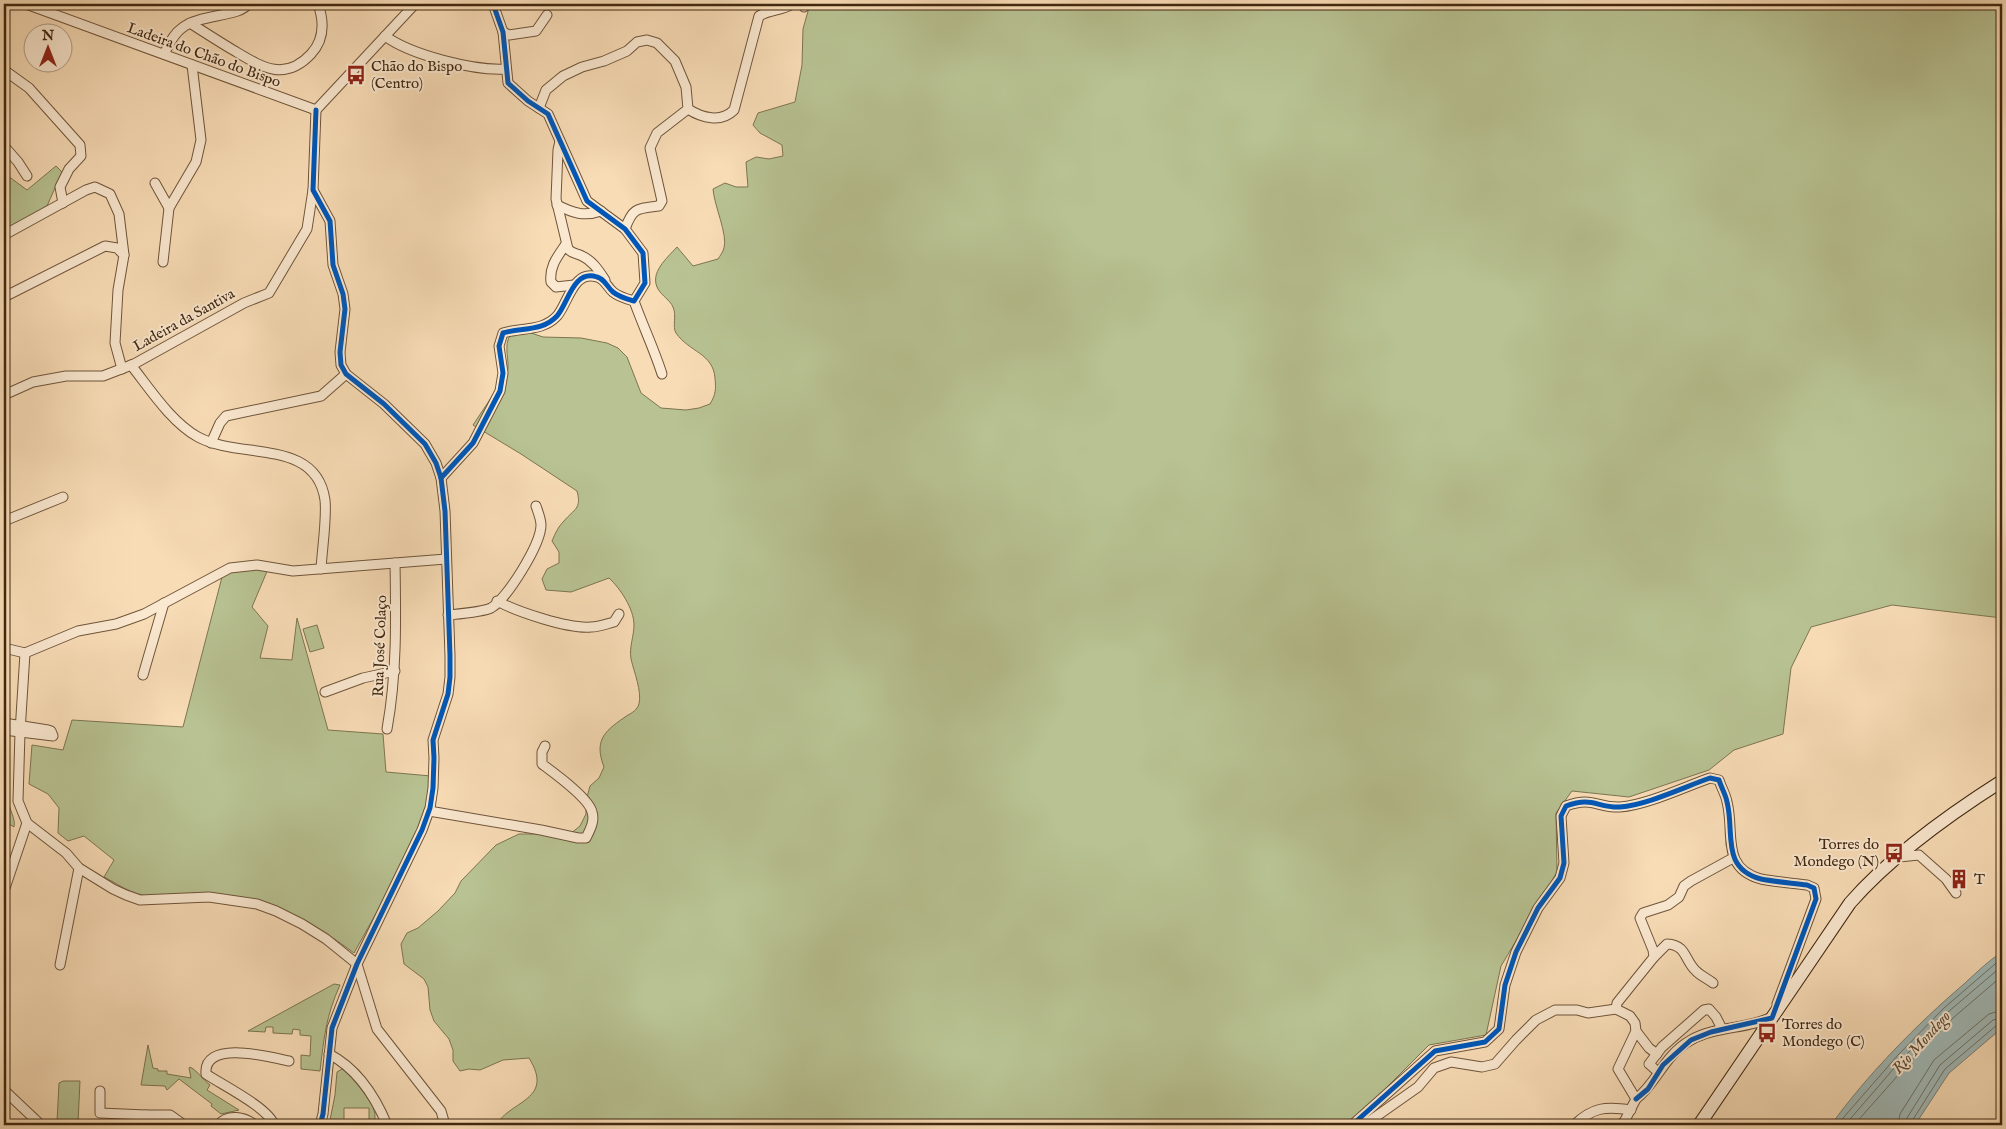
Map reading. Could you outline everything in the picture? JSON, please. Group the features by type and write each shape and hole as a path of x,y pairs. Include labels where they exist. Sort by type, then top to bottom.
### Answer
{"main road":[{"path":"1699,1125 1740,1068 1850,902 1862,889 1941,823 2002,781"}],"street":[{"name":"Ladeira do Chão do Bispo","path":"26,4 316,110"},
{"path":"164,54 176,34 190,23 208,16 241,10 248,4"},
{"path":"190,23 264,68 280,70 300,64 315,51 323,30 323,19 318,4"},
{"path":"316,110 415,4"},
{"path":"494,4 503,32 508,83 548,114 587,201 625,229 643,253 644,284 634,302"},
{"path":"688,109 698,115 707,117 723,118 730,115 738,102 759,16 765,12 786,8 792,4"},
{"path":"503,32 509,35 536,31 547,15"},
{"path":"385,36 394,42 452,62 497,70 506,69"},
{"path":"539,108 546,90 563,76 582,67 604,61 627,51 637,42 647,40 657,43 675,61 686,87 688,109"},
{"path":"163,262 169,208 196,162 201,140 192,65"},
{"path":"4,70 29,88 80,144 81,156 70,169 60,187 63,203"},
{"path":"625,229 630,215 635,211 659,206 662,200 650,148 657,133 688,109"},
{"name":"Ladeira da Santiva","path":"4,395 34,382 66,376 102,376 126,367 244,302 269,293 307,229 312,190 316,110"},
{"path":"560,141 558,150 557,205 564,228 566,244 570,252 581,255 596,266 612,291 634,302 654,349 662,374"},
{"path":"4,146 27,176"},
{"path":"155,182 169,208"},
{"path":"4,235 86,190 95,187 110,194 119,214 124,255 118,290 115,343 126,367 187,430 211,443 228,448 294,458 309,468 317,477 325,501 321,569"},
{"path":"312,190 330,221 333,264 343,294 345,309 340,352 341,365 346,374 384,404 425,444 436,463 441,478 445,511 450,677 445,703 433,740 433,788 430,811 357,964 332,1028 320,1125"},
{"path":"557,205 571,212 583,215 601,212"},
{"path":"566,244 557,255 550,275 550,282 556,287 574,285"},
{"path":"4,297 105,246 117,248 124,255"},
{"path":"441,478 473,443 500,391 503,373 499,346 503,333 542,327 557,316 574,285 580,279 596,276 606,282"},
{"path":"211,443 220,422 226,416 321,396 346,374"},
{"path":"4,521 63,496"},
{"path":"448,616 490,608 508,590 530,556 539,536 541,525 536,506"},
{"path":"4,648 25,653 78,631 116,624 144,614 230,568 257,565 293,571 446,560"},
{"name":"Rua José Colaço","path":"387,729 393,697 395,670 395,564"},
{"path":"497,601 509,608 544,619 589,628 614,622 619,614"},
{"path":"143,675 164,603"},
{"path":"25,653 18,800 27,823 66,853 79,868 113,889 140,900 209,897 257,904 302,924 357,964 377,1029 441,1111 445,1125"},
{"path":"325,692 363,678 395,670"},
{"path":"4,723 20,729"},
{"path":"4,730 20,729"},
{"path":"430,811 586,838 592,824 592,812 586,801 542,764 542,752 546,746"},
{"path":"1352,1125 1435,1051 1486,1042 1499,1029 1505,985 1516,952 1538,908 1560,878 1564,863 1561,816 1566,806 1589,801 1619,807 1641,802 1710,778 1715,779 1718,780 1727,801 1730,845 1733,858 1745,870 1760,878 1807,884 1814,888 1816,899 1772,1018 1722,1029 1688,1042 1665,1063 1648,1089 1636,1100 1624,1122 1619,1125"},
{"path":"4,891 27,823"},
{"path":"1899,857 1920,855 1946,879 1956,893"},
{"path":"1654,957 1640,918 1642,913 1668,905 1679,897 1684,886 1733,858"},
{"path":"60,965 79,868"},
{"path":"1616,1009 1617,1003 1654,957 1667,944 1676,945 1684,951 1687,961 1696,972 1713,983"},
{"path":"1364,1125 1418,1087 1434,1068 1451,1062 1482,1067 1495,1064 1536,1020 1556,1010 1588,1012 1616,1009 1630,1016 1635,1023 1636,1031 1649,1048 1657,1054"},
{"path":"1658,1072 1649,1064 1662,1047 1706,1009 1712,1011 1722,1029"},
{"path":"1636,1031 1618,1069 1636,1100"},
{"path":"274,1125 271,1117 260,1108 206,1074 206,1068 208,1062 226,1053 252,1054 289,1061"},
{"path":"329,1054 343,1061 355,1073 378,1104 387,1125"},
{"path":"4,1084 4,1089 41,1125"},
{"path":"100,1091 100,1113 170,1116 184,1125"},
{"path":"1574,1125 1593,1112 1610,1107 1631,1110"},
{"path":"146,1114 159,1125"},
{"path":"218,1125 229,1118 237,1117 248,1119 255,1125"}],"green space":[{"path":"810,4 2002,4 2002,618 1892,605 1811,627 1791,668 1783,734 1734,750 1709,770 1629,797 1572,791 1556,813 1557,872 1501,966 1486,1035 1429,1045 1349,1125 496,1125 534,1091 537,1083 536,1072 529,1058 503,1060 480,1070 469,1069 460,1071 453,1061 453,1050 449,1039 434,1021 430,1010 428,987 424,979 404,964 401,944 407,933 418,928 438,911 455,893 461,881 496,845 519,834 570,834 580,826 586,814 586,801 590,786 599,778 604,767 600,749 601,742 613,726 636,710 640,699 639,687 631,659 634,629 632,612 618,587 609,578 571,592 546,590 542,579 547,569 559,563 559,552 552,541 560,526 578,505 577,491 473,425 507,374 507,343 511,334 531,333 543,337 581,338 607,343 618,348 627,357 641,393 661,408 686,410 710,404 715,388 713,370 705,358 687,345 676,333 673,307 658,289 656,283 657,272 677,247 693,266 718,259 724,249 725,242 713,189 725,183 736,187 748,187 746,162 756,157 769,159 783,156 782,145 760,133 753,125 758,113 795,102 802,65 803,29"},
{"path":"56,166 62,172 47,206 4,230 4,173 27,190"},
{"path":"257,568 268,569 252,607 268,626 260,658 292,660 297,618 328,730 383,734 386,772 431,776 426,807 418,828 379,908 354,953 312,925 266,903 218,894 146,896 122,887 104,877 114,860 84,836 68,841 58,833 59,808 48,794 29,784 32,745 63,750 72,720 183,727 222,577 232,571"},
{"path":"317,625 324,648 310,652 303,629"},
{"path":"4,779 8,780 8,800 14,827 4,821"},
{"path":"334,984 340,985 335,996 324,1037 320,1071 301,1069 301,1055 310,1056 311,1036 300,1035 300,1030 293,1029 292,1034 273,1033 273,1027 266,1027 265,1032 248,1031"},
{"path":"148,1045 153,1068 158,1069 158,1071 167,1071 167,1074 191,1078 190,1067 210,1085 207,1090 239,1110 221,1114 211,1106 212,1104 179,1079 167,1090 165,1086 141,1085"},
{"path":"342,1069 369,1100 375,1112 376,1125 369,1125 369,1108 344,1108 344,1125 329,1125 337,1072"},
{"path":"63,1081 80,1081 78,1123 57,1122 59,1083"}],"water":[{"name":"Rio Mondego","path":"2002,952 2002,1028 1949,1073 1915,1125 1831,1125 1876,1069 1911,1033 1982,967"}],"cycle path":[{"path":"441,478 473,443 500,391 503,373 499,346 503,333 538,327 551,321 561,311 572,289 582,278 589,276 600,278 615,294 634,301 645,283 643,253 625,229 587,201 548,114 528,101 508,83 503,32 493,4"},
{"path":"316,110 313,190 330,221 333,265 343,294 345,309 340,352 341,365 346,374 384,404 425,444 436,463 441,478 445,511 450,656 448,694 433,740 433,788 430,808 422,830 357,964 332,1028 323,1114 320,1125"},
{"path":"1352,1125 1435,1051 1485,1042 1499,1029 1505,985 1516,952 1538,908 1560,878 1564,863 1561,816 1566,806 1583,802 1612,807 1631,806 1710,778 1719,780 1727,802 1734,858 1740,867 1748,874 1761,879 1807,885 1814,888 1816,899 1772,1018 1711,1032 1691,1040 1663,1065 1648,1089 1636,1099"}],"place":[{"name":"Chão do Bispo (Centro)","path":"356,75"},
{"name":"Torres do Mondego (N)","path":"1894,853"},
{"name":"T","path":"1959,879"},
{"name":"Torres do Mondego (C)","path":"1767,1033"}]}
